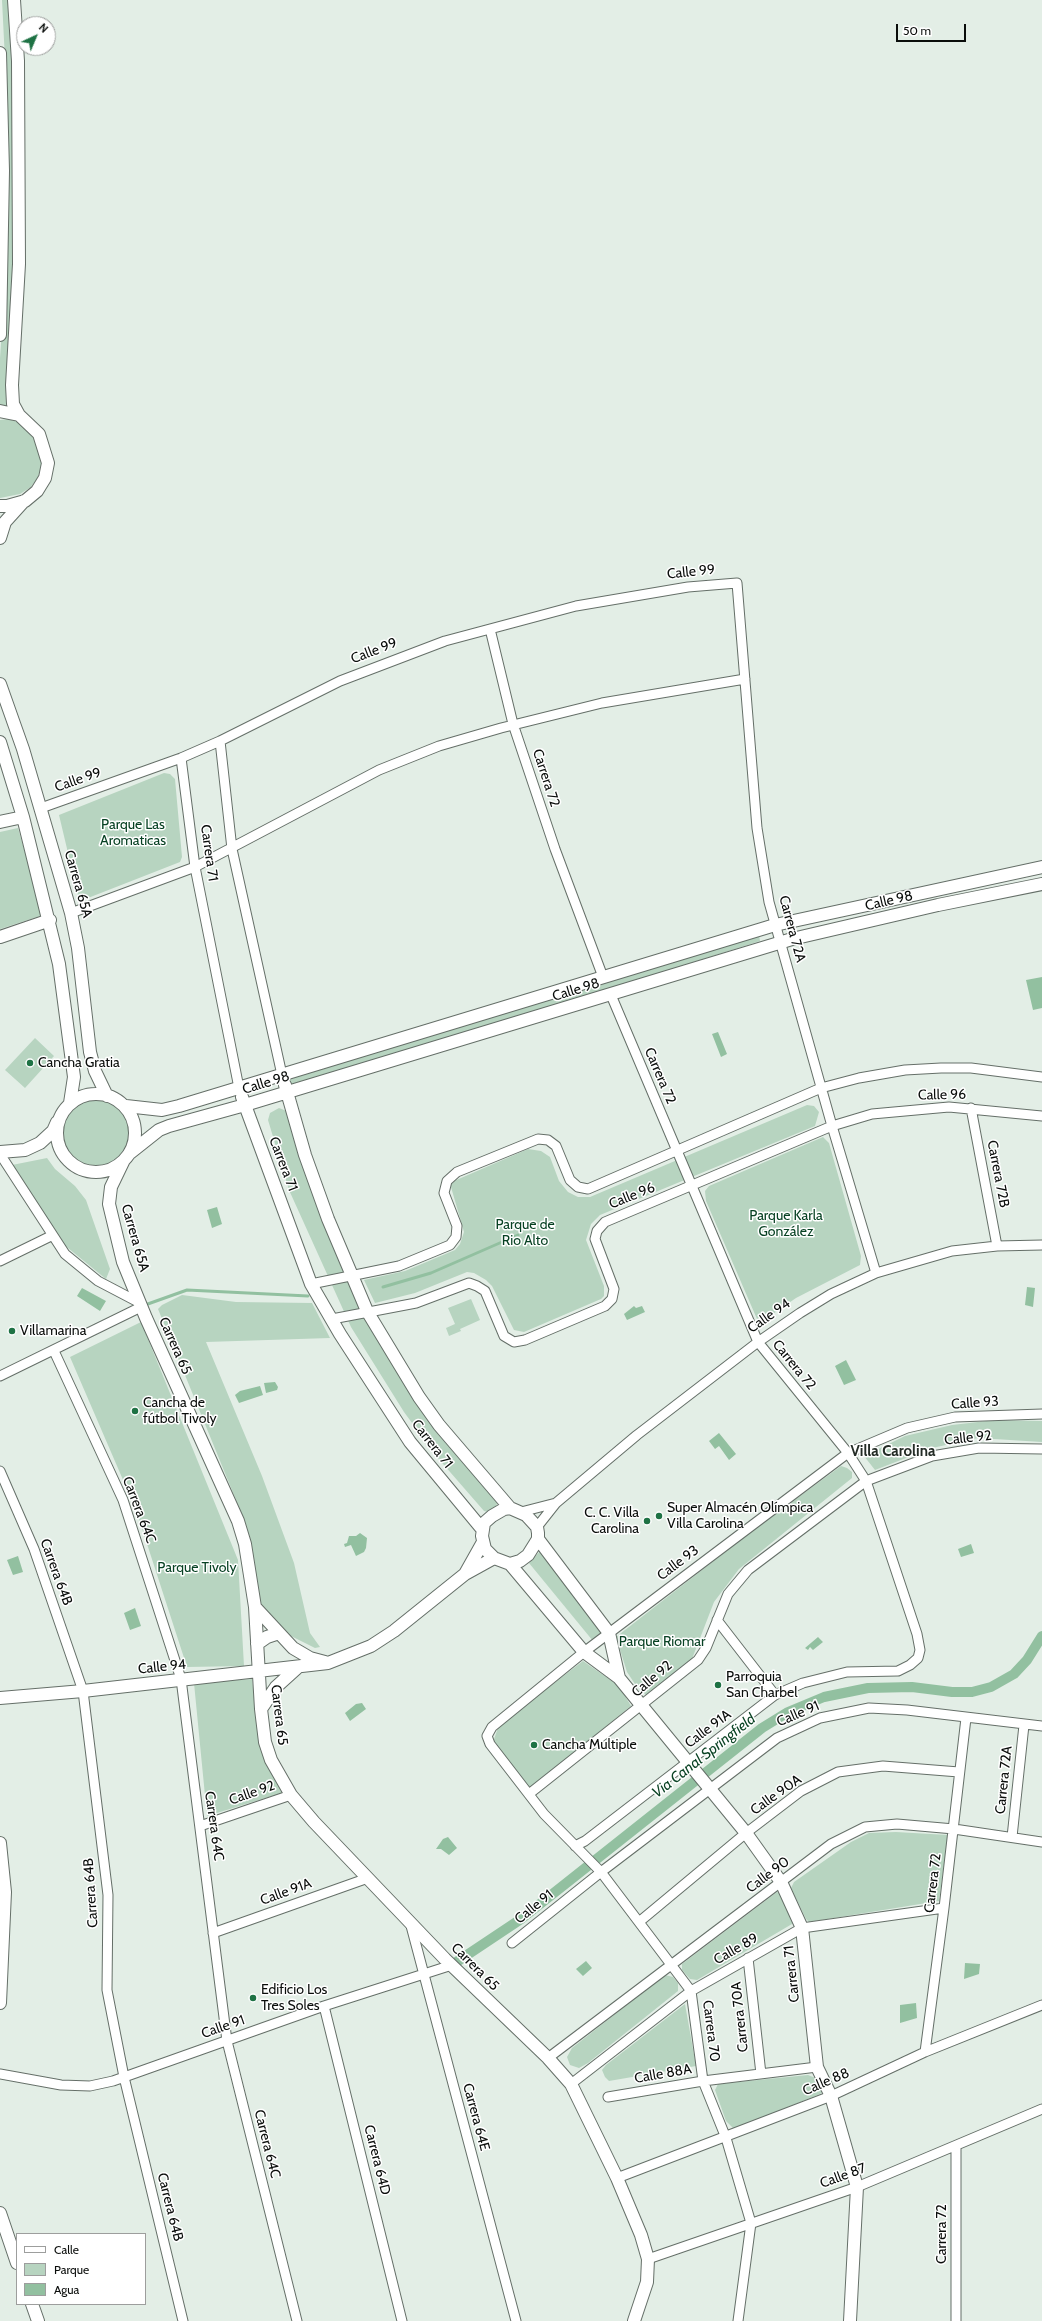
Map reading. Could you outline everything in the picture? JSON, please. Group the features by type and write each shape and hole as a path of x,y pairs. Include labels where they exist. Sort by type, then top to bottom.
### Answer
{"street":[{"path":"0,538 5,522 24,501 37,491 45,478 48,463 39,434 19,415 13,404 12,385 19,264 18,61 14,0"},
{"path":"0,53 3,171 0,335"},
{"path":"0,411 19,415"},
{"path":"0,506 8,506 24,501"},
{"name":"Calle 99","path":"41,808 181,758 220,741 340,680 437,643 576,606 632,595 688,587 737,583"},
{"name":"Carrera 72A","path":"737,583 757,828 769,902 821,1088 876,1273"},
{"name":"Carrera 72","path":"490,628 513,724 555,849 603,977"},
{"path":"71,913 194,867 232,849 313,803 379,770 439,746 513,724 602,702 745,679"},
{"name":"Carrera 65A","path":"0,684 23,749 71,913 78,948 90,1052 95,1071 107,1096"},
{"name":"Carrera 71","path":"220,741 232,849 282,1075 307,1162 328,1219 367,1312 419,1397 439,1425 516,1510"},
{"path":"0,742 23,817 50,920 72,1048 74,1077 70,1103 53,1131 40,1143 25,1150 0,1153 51,1236 65,1254 98,1281 140,1305"},
{"name":"Carrera 71","path":"181,758 194,867 239,1088 311,1284 410,1442 482,1529"},
{"path":"0,822 23,817"},
{"name":"Calle 98","path":"126,1106 162,1110 775,925 1042,867"},
{"name":"Calle 98","path":"127,1157 159,1130 169,1126 245,1105 611,995 781,942 938,905 1042,884"},
{"path":"0,938 50,920"},
{"name":"Carrera 72","path":"611,995 691,1187 758,1342 848,1453 866,1481 918,1634 920,1650 918,1658"},
{"name":"Calle 96","path":"311,1284 353,1277 399,1266 450,1245 456,1237 457,1226 444,1193 447,1181 457,1172 538,1139 548,1140 556,1146 570,1180 578,1187 588,1189 821,1088 860,1078 904,1070 941,1068 971,1068 1042,1077"},
{"path":"59,1120 57,1139 59,1148 64,1157 75,1166 89,1172 99,1172 117,1166 127,1157 134,1144 135,1125 126,1106 107,1096 94,1094 81,1097 70,1103"},
{"name":"Calle 96","path":"332,1319 416,1303 469,1283 485,1291 504,1336 514,1342 525,1340 605,1306 612,1299 614,1289 595,1240 597,1231 605,1222 691,1187 832,1126 872,1114 901,1110 949,1107 1042,1116"},
{"name":"Carrera 72B","path":"971,1108 997,1246"},
{"name":"Carrera 65A","path":"127,1157 111,1187 109,1204 123,1262 140,1305"},
{"path":"0,1261 51,1236"},
{"name":"Calle 94","path":"537,1527 556,1503 637,1434 758,1342 812,1305 876,1273 952,1251 997,1246 1042,1245"},
{"path":"0,1376 54,1351 140,1305"},
{"name":"Carrera 65","path":"140,1305 238,1521 245,1544 255,1607 261,1709 265,1742 271,1760 291,1795 452,1966 548,2058 571,2084 617,2178 641,2234 648,2259 647,2282 634,2321"},
{"name":"Carrera 64C","path":"54,1351 123,1500 182,1679 227,2041 296,2321"},
{"name":"Calle 93","path":"487,1736 492,1727 584,1652 848,1453 907,1428 955,1417 1042,1414"},
{"name":"Calle 92","path":"529,1794 641,1707 698,1660 706,1648 728,1594 748,1570 866,1481 932,1456 979,1448 1042,1449"},
{"name":"Carrera 64B","path":"0,1471 34,1549 83,1691 108,1895 107,1990 124,2077 183,2321"},
{"name":"Calle 94","path":"516,1510 556,1503"},
{"path":"516,1510 537,1527 538,1540 528,1555 520,1561 510,1564 494,1558 485,1549 482,1529 484,1523 497,1511 516,1510"},
{"name":"Carrera 71","path":"538,1540 609,1633 619,1678"},
{"name":"Calle 94","path":"465,1574 483,1542"},
{"name":"Calle 94","path":"0,1698 83,1691 182,1679 259,1673 328,1663 371,1646 394,1631 465,1574 494,1558"},
{"name":"Carrera 71","path":"510,1564 584,1652 619,1678 641,1707 691,1765 746,1833 781,1882 802,1928 818,2067 831,2096 857,2186 850,2321"},
{"path":"255,1607 279,1633 302,1654 328,1663"},
{"path":"717,1620 775,1695"},
{"path":"257,1644 267,1636 279,1633"},
{"name":"Calle 91A","path":"575,1846 585,1841 691,1765 775,1695 803,1683 847,1672 898,1671 910,1665 918,1658"},
{"path":"261,1709 276,1687 297,1668"},
{"name":"Calle 91","path":"512,1943 598,1869 707,1785 777,1738 820,1718 869,1708 907,1710 1042,1726"},
{"name":"Carrera 72","path":"925,2052 954,1829 966,1718"},
{"name":"Carrera 72A","path":"1012,1837 1024,1725"},
{"name":"Carrera 70","path":"487,1736 490,1744 529,1794 575,1846 598,1869 691,1990 703,2081 726,2138 751,2223 738,2321"},
{"name":"Calle 90A","path":"639,1922 746,1833 801,1791 838,1772 883,1766 959,1772"},
{"name":"Calle 92","path":"200,1826 291,1795"},
{"name":"Calle 90","path":"548,2058 831,1844 865,1827 897,1824 954,1829 1042,1842"},
{"path":"0,1843 5,1892 0,2003"},
{"name":"Calle 91A","path":"213,1933 368,1878"},
{"name":"Calle 89","path":"571,2084 691,1990 802,1928 944,1908"},
{"name":"Carrera 64E","path":"409,1921 516,2321"},
{"name":"Carrera 70A","path":"748,1958 761,2074"},
{"name":"Calle 91","path":"0,2074 61,2085 90,2086 124,2077 324,2006 452,1966"},
{"name":"Calle 88","path":"617,2178 726,2138 831,2096 925,2052 1042,2005"},
{"name":"Carrera 64D","path":"324,2006 402,2321"},
{"name":"Calle 88A","path":"608,2097 703,2081 818,2067"},
{"name":"Calle 87","path":"648,2259 857,2186 956,2146 1042,2108"},
{"name":"Carrera 72","path":"956,2146 956,2321"},
{"path":"0,2213 16,2260"},
{"path":"32,2305 38,2321"}],"green space":[{"path":"2,0 9,0 13,66 13,270 8,409 0,408 0,358 6,271 6,80"},
{"path":"8,419 21,423 38,441 42,465 38,477 31,487 20,494 0,498 0,420"},
{"name":"Parque Las Aromaticas","path":"164,773 170,774 175,779 182,857 180,862 88,898 81,898 78,895 59,815"},
{"path":"18,828 43,915 0,929 0,832"},
{"path":"759,935 760,941 606,990 289,1086 287,1079"},
{"name":"Cancha Gratia","path":"35,1038 54,1056 25,1088 5,1070"},
{"path":"89,1100 103,1100 115,1105 124,1114 129,1126 127,1146 120,1157 103,1166 89,1166 77,1161 68,1152 63,1140 63,1126 68,1114 77,1105"},
{"name":"Parque de Rio Alto","path":"807,1105 814,1106 819,1112 815,1126 600,1215 591,1224 586,1240 604,1286 604,1296 601,1299 524,1332 514,1330 492,1286 486,1280 474,1273 467,1272 415,1293 375,1303 364,1280 405,1271 455,1250 460,1244 464,1232 451,1184 454,1181 528,1149 541,1151 550,1157 559,1181 568,1192 578,1197 590,1197"},
{"path":"279,1108 289,1112 308,1180 343,1264 372,1322 498,1501 496,1506 488,1512 484,1511 437,1457 404,1412 351,1327 289,1190 268,1120 270,1113"},
{"name":"Parque Karla González","path":"823,1137 829,1143 861,1256 860,1265 796,1298 767,1318 757,1319 706,1201 705,1191 709,1186"},
{"path":"47,1158 55,1169 75,1186 86,1200 110,1269 106,1279 63,1244 12,1165"},
{"path":"182,1295 236,1302 312,1303 330,1338 206,1342 262,1476 294,1563 310,1633 320,1647 315,1648 287,1634 261,1604 247,1527 158,1309 162,1305"},
{"path":"471,1299 480,1320 449,1336 446,1328 455,1324 448,1308"},
{"name":"Parque Tivoly","path":"141,1322 238,1560 244,1666 187,1667 136,1510 70,1357"},
{"path":"995,1420 1042,1421 1042,1442 978,1438 932,1448 875,1470 864,1456 905,1436 952,1425"},
{"name":"Parque Riomar","path":"841,1466 852,1472 852,1478 739,1569 714,1602 692,1659 646,1695 635,1684 627,1672 616,1637 747,1535"},
{"path":"542,1549 605,1632 593,1641 529,1563"},
{"path":"583,1661 619,1686 631,1706 530,1788 493,1742 499,1725"},
{"path":"252,1679 260,1749 282,1793 207,1816 194,1683"},
{"path":"896,1832 948,1835 939,1901 809,1922 806,1919 791,1888 794,1882 851,1842 869,1833"},
{"path":"777,1892 782,1893 794,1920 792,1924 697,1980 690,1979 682,1970 682,1964"},
{"path":"665,1975 673,1977 678,1983 678,1991 588,2063 579,2068 570,2065 567,2057 572,2048"},
{"path":"685,2004 696,2066 609,2081 605,2077 602,2070 606,2065"},
{"path":"808,2075 818,2079 823,2091 820,2094 734,2129 726,2121 715,2090 718,2084"}],"water":[{"path":"1042,977 1042,1008 1033,1010 1026,980"},
{"path":"718,1032 727,1054 721,1057 712,1034"},
{"path":"217,1207 222,1224 212,1228 207,1210"},
{"path":"1027,1287 1035,1288 1033,1307 1025,1305"},
{"path":"82,1288 106,1301 100,1311 77,1296"},
{"path":"634,1306 636,1308 642,1306 645,1312 627,1320 624,1314"},
{"path":"846,1360 856,1380 844,1385 835,1366"},
{"path":"275,1382 278,1387 277,1390 266,1393 264,1383"},
{"path":"260,1386 263,1395 239,1403 235,1395 240,1391"},
{"path":"719,1433 736,1454 729,1460 719,1446 715,1449 709,1441"},
{"path":"360,1533 367,1538 366,1548 364,1552 356,1556 351,1545 345,1547 344,1544 347,1543 349,1536 356,1536"},
{"path":"971,1544 974,1553 961,1557 958,1549"},
{"path":"18,1556 23,1572 13,1575 7,1560"},
{"path":"135,1608 141,1626 130,1630 124,1613"},
{"path":"818,1637 823,1642 813,1650 810,1647 808,1650 805,1648"},
{"path":"362,1703 366,1709 350,1721 345,1713 356,1704"},
{"path":"448,1837 457,1848 449,1855 441,1849 436,1849 443,1839"},
{"path":"586,1961 592,1968 583,1976 576,1969"},
{"path":"965,1963 980,1964 979,1974 964,1979"},
{"path":"916,2003 917,2018 900,2023 900,2005"}],"waterway":[{"path":"383,1287 431,1273 518,1235"},
{"path":"145,1305 187,1290 308,1296"},
{"name":"Via Canal Springfield","path":"452,1965 521,1919 762,1728 788,1712 824,1697 868,1688 912,1687 952,1692 972,1692 991,1687 1014,1674 1027,1660 1042,1636"}],"place":[{"name":"Cancha Gratia","path":"30,1063"},
{"name":"Villamarina","path":"12,1331"},
{"name":"Cancha de fútbol Tivoly","path":"135,1411"},
{"name":"Super Almacén Olímpica Villa Carolina","path":"659,1516"},
{"name":"C. C. Villa Carolina","path":"647,1521"},
{"name":"Parroquia San Charbel","path":"718,1685"},
{"name":"Cancha Multiple","path":"534,1745"},
{"name":"Edificio Los Tres Soles","path":"253,1998"}],"district":[{"name":"Villa Carolina","path":"893,1452"}]}
